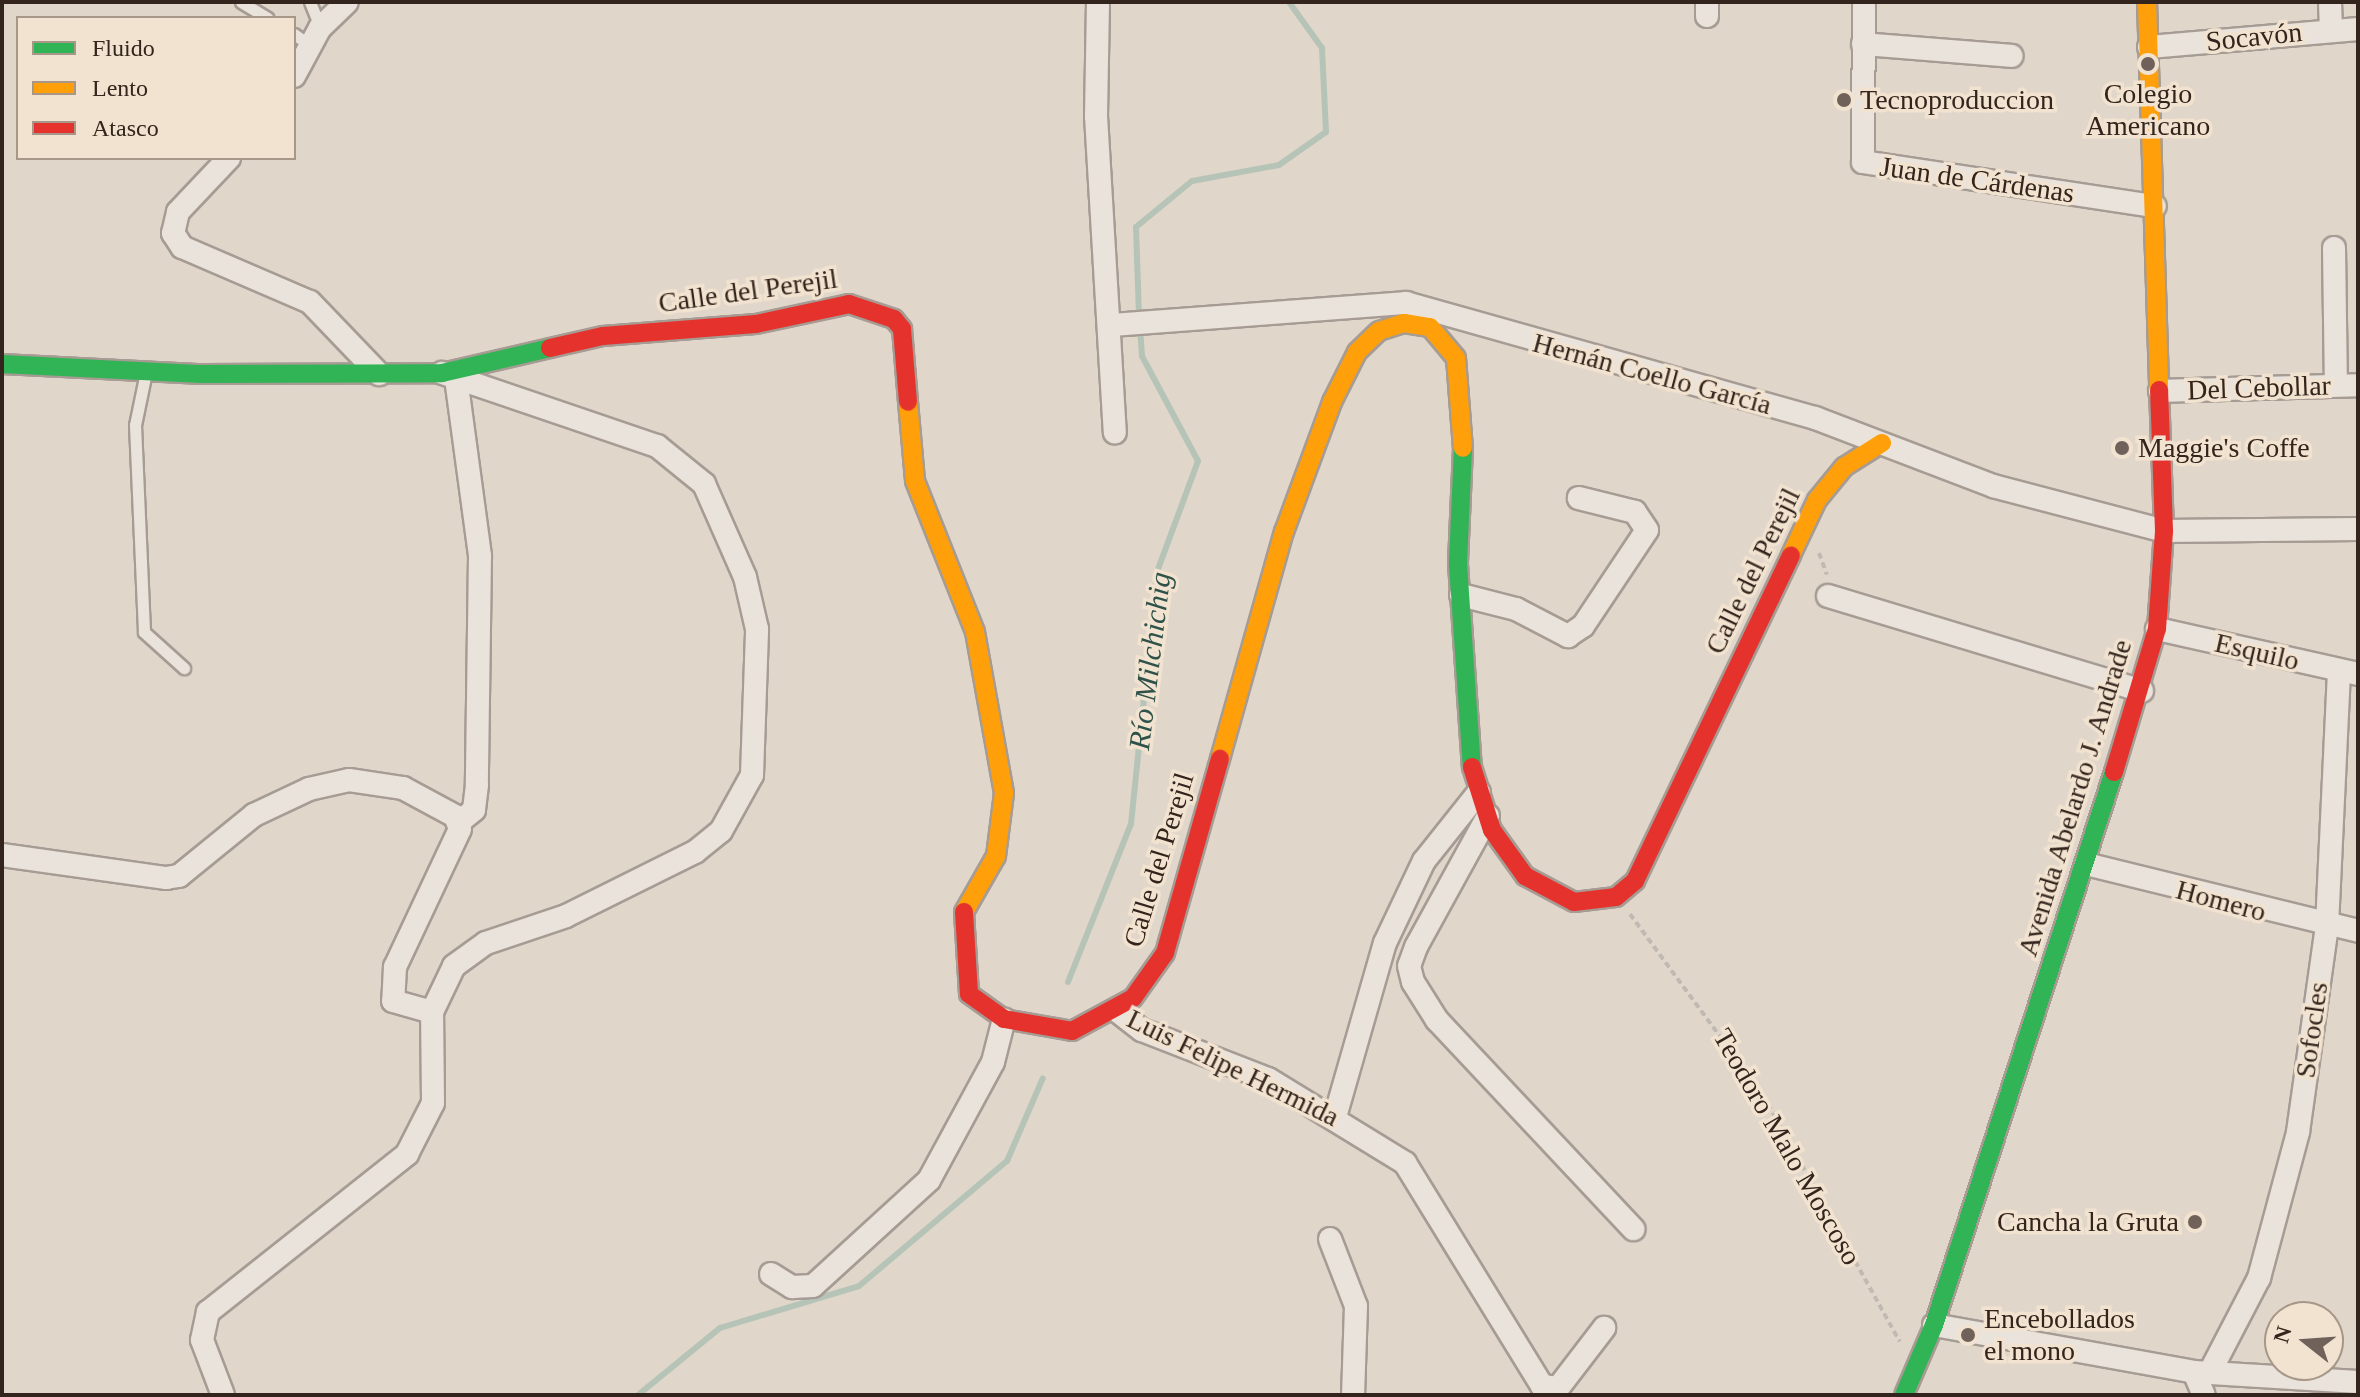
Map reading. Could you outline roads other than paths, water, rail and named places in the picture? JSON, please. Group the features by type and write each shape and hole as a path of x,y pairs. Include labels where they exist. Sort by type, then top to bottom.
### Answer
{"street":[{"path":"296,70 308,36 347,2"},
{"path":"1098,2 1096,116 1120,325 1115,432"},
{"name":"Juan de Cárdenas","path":"1864,2 1863,162 2155,206"},
{"name":"Avenida Abelardo J. Andrade","path":"1904,1395 1934,1325 2142,691 2157,629 2164,531 2147,2"},
{"path":"2330,2 2331,30"},
{"name":"Socavón","path":"2149,47 2358,29"},
{"path":"1863,44 2012,56"},
{"path":"227,160 178,212 173,233 182,247 310,302 379,374"},
{"path":"2334,248 2347,385"},
{"name":"Hernán Coello García","path":"1120,325 1159,318 1406,303 1434,322 1815,418 1993,486 2164,531 2358,529"},
{"name":"Calle del Perejil","path":"2,364 146,371 449,375 603,336 756,324 849,304 899,324 915,481 975,632 993,707 1002,829 996,856 964,909 960,957 969,994 1004,1019 1072,1031 1116,1010 1150,979 1165,953 1247,643 1332,402 1357,352 1379,331 1404,323 1434,322"},
{"path":"1434,322 1448,344 1459,373 1461,595 1479,792 1488,816 1416,947 1413,982 1437,1020 1633,1229"},
{"path":"223,1395 202,1340 208,1312 407,1154 433,1103 432,1012 454,966 486,943 631,886 721,831 752,775 757,629 745,577 704,484 657,446 449,375 480,556 477,785 474,810 459,822 393,981 397,1005 432,1012"},
{"name":"Del Cebollar","path":"2160,391 2347,385"},
{"name":"Calle del Perejil","path":"1488,816 1535,882 1574,902 1616,897 1635,881 1664,830 1817,500 1844,467 1882,443"},
{"path":"1461,595 1516,609 1568,636 1583,626 1647,530 1635,512 1579,498"},
{"path":"1828,596 2142,691"},
{"name":"Esquilo","path":"2157,629 2349,673"},
{"name":"Sofocles","path":"2202,1372 2259,1278 2279,1223 2327,926 2349,673"},
{"path":"2,855 179,876 254,815 349,780 403,788 459,822"},
{"path":"1335,1117 1385,943 1424,861 1479,792"},
{"name":"Homero","path":"2086,864 2327,926 2358,931"},
{"name":"Luis Felipe Hermida","path":"1116,1010 1142,1030 1268,1079 1335,1117 1405,1163 1549,1389 1558,1388 1604,1328"},
{"path":"771,1274 792,1287 813,1286 929,1180 993,1062 1004,1019"},
{"path":"1330,1239 1356,1306 1353,1395"},
{"path":"1934,1325 2202,1372 2358,1382"},
{"path":"2202,1372 2204,1395"}],"lane":[{"path":"241,2 265,16"},
{"path":"308,36 310,2"},
{"path":"146,371 135,425 144,632 184,668"}],"waterway":[{"name":"Río Milchichig","path":"1139,317 1136,227 1192,181 1279,165 1326,132 1322,48 1289,2"},
{"name":"Río Milchichig","path":"1068,982 1131,824 1157,572 1198,461 1142,356 1140,328"},
{"path":"638,1395 720,1328 859,1286 1007,1161 1043,1078"}],"place":[{"name":"Colegio Americano","path":"2148,64"},
{"name":"Tecnoproduccion","path":"1844,100"},
{"name":"Maggie's Coffe","path":"2122,448"},
{"name":"Cancha la Gruta","path":"2195,1222"},
{"name":"Encebollados el mono","path":"1968,1335"}]}
